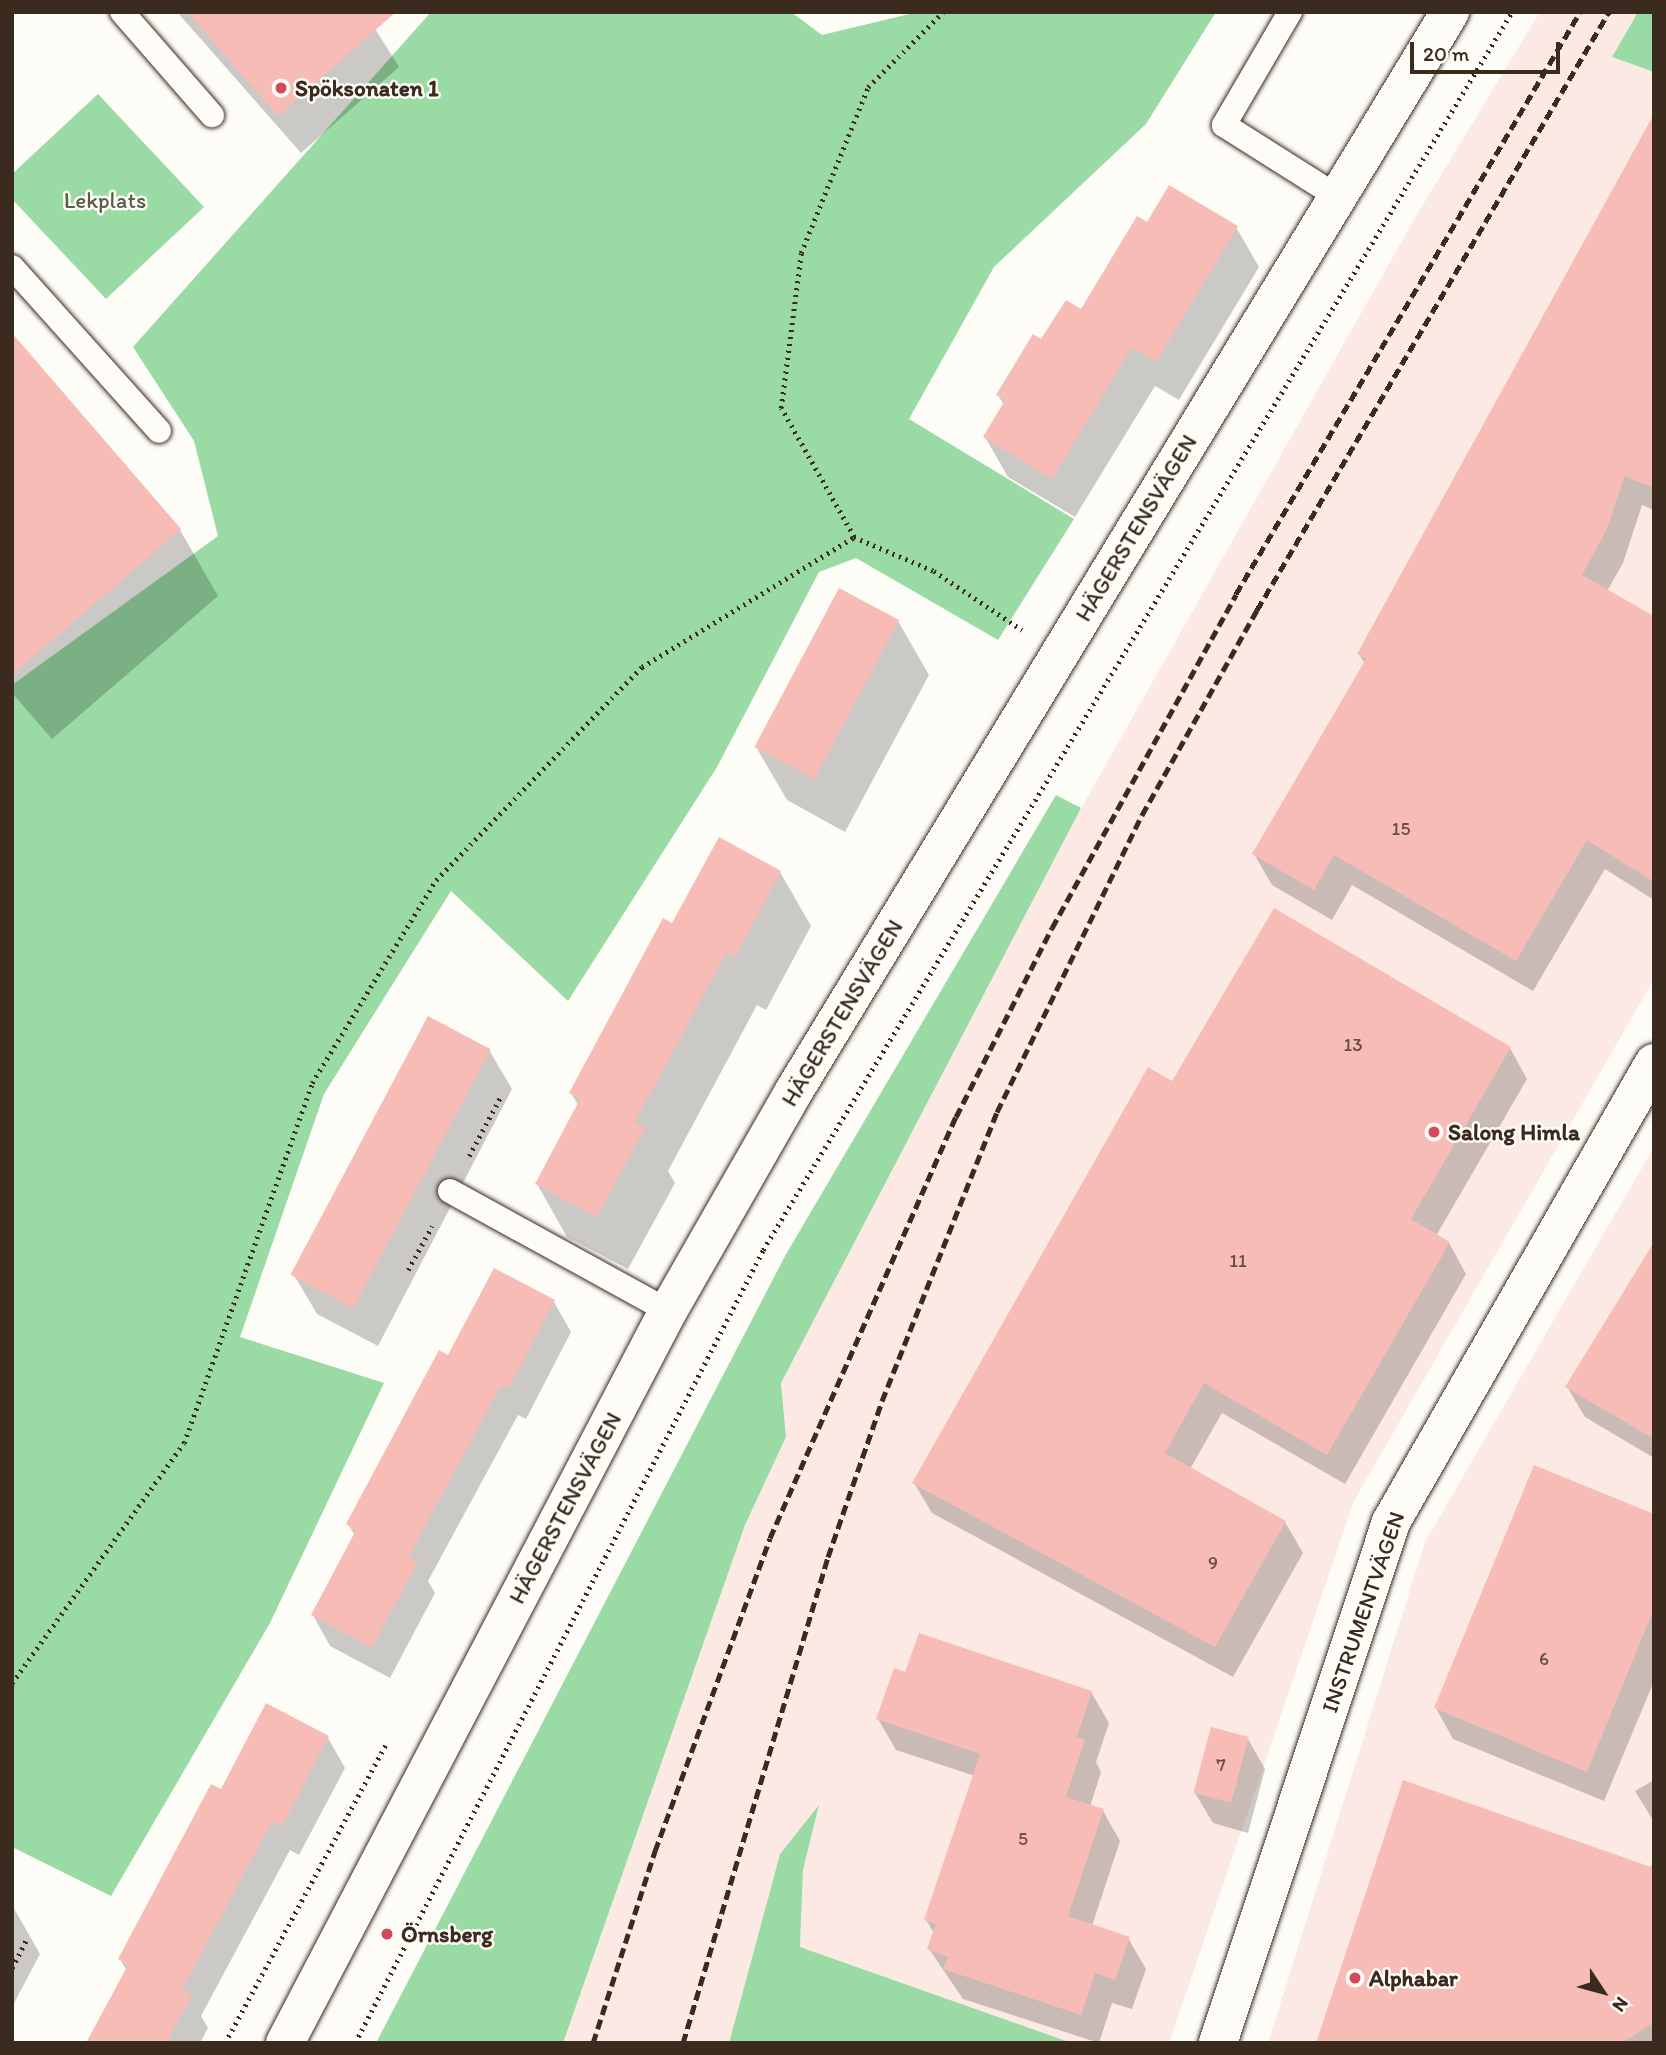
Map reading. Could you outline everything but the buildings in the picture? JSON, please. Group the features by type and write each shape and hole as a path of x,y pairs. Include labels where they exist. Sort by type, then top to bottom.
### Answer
{"street":[{"name":"HÄGERSTENSVÄGEN","path":"285,2043 668,1311 794,1091 1450,12"},
{"name":"INSTRUMENTVÄGEN","path":"1218,2043 1391,1522 1654,1063"}],"lane":[{"path":"122,12 212,115"},
{"path":"1290,12 1224,125 1338,197"},
{"path":"12,267 159,431"},
{"path":"450,1191 668,1311"}],"path":[{"path":"943,12 868,87 801,253 781,408 854,537 934,571 1023,631"},
{"path":"355,2043 763,1250 1512,12"},
{"path":"12,1683 184,1443 312,1083 436,880 642,667 854,537"},
{"path":"12,1968 27,1939"}],"shaded area":[{"path":"1540,12 1638,12 1612,57 1654,72 1654,979 1354,1501 1169,2043 1072,2043 800,1947 803,1870 819,1807 780,1854 729,2043 563,2043 745,1525 786,1437 781,1383 1049,865 1416,216"},
{"path":"1654,1147 1654,2043 1268,2043 1425,1542"}],"green space":[{"path":"431,12 791,12 822,35 918,12 1216,12 1146,124 994,267 909,419 1074,519 998,640 856,558 819,572 717,767 568,1001 451,891 324,1094 240,1337 384,1383 270,1623 111,1896 12,1847 12,685 218,536 194,441 133,347"},
{"path":"1638,12 1654,12 1654,72 1612,57"},
{"name":"Lekplats","path":"98,94 204,207 106,299 12,199 12,174"},
{"path":"1056,795 1081,808 781,1383 786,1437 745,1525 563,2043 376,2043 785,1256"},
{"path":"819,1805 803,1870 800,1947 1072,2043 729,2043 780,1854"}],"railway":[{"path":"593,2043 655,1851 770,1538 956,1117 1052,928 1236,594 1580,12"},
{"path":"683,2043 828,1557 882,1401 997,1112 1142,815 1257,610 1609,12"}],"place":[{"name":"Spöksonaten 1","path":"281,88"},
{"name":"Salong Himla","path":"1434,1132"},
{"name":"Örnsberg","path":"387,1934"},
{"name":"Alphabar","path":"1355,1978"}]}
